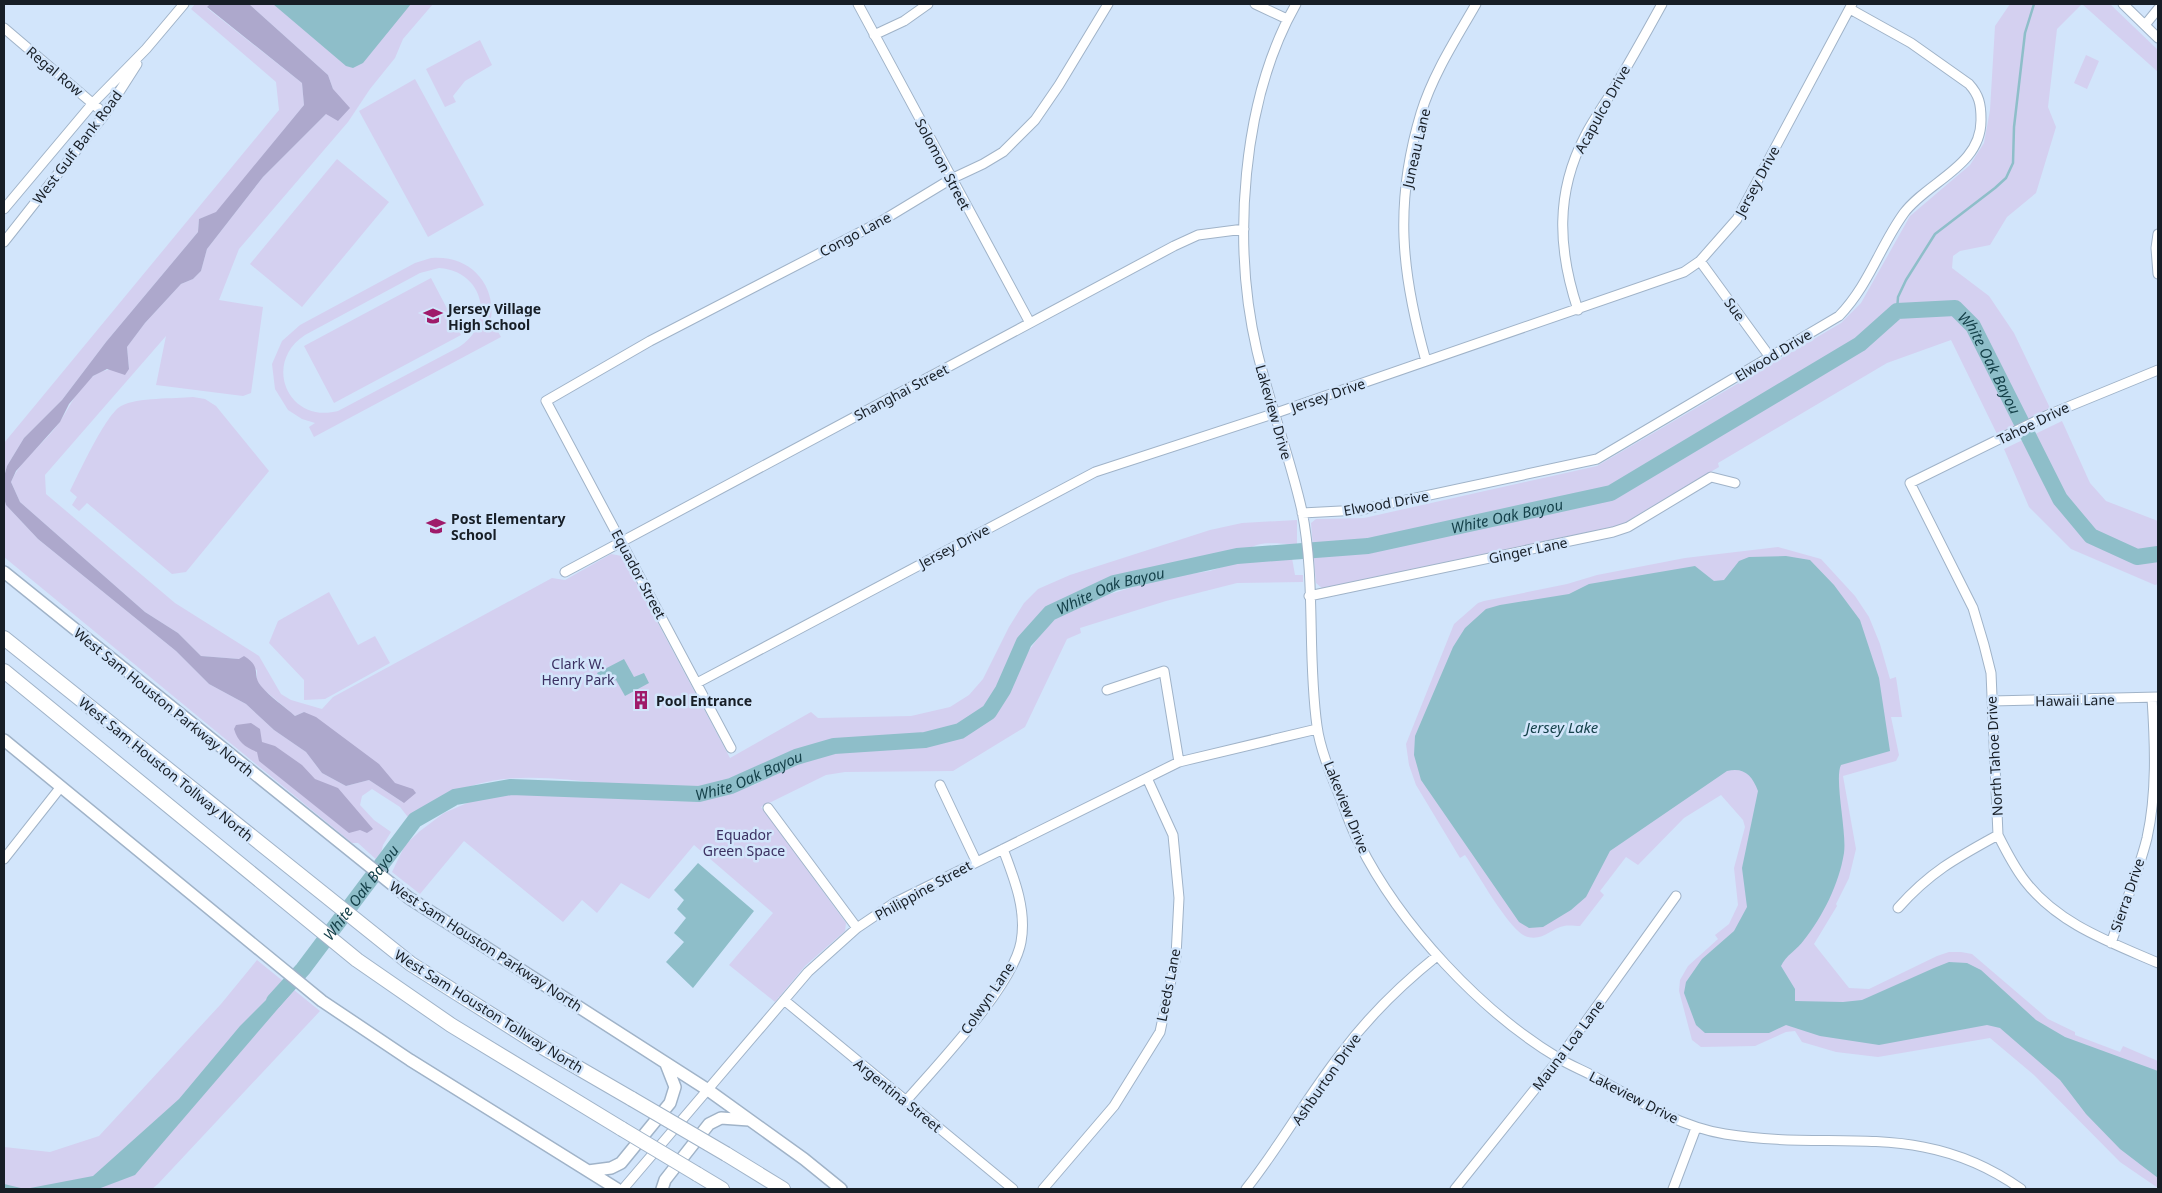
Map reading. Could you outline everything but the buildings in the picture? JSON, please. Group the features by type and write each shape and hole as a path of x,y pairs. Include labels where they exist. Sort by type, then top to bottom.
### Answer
{"highway":[{"name":"West Sam Houston Tollway North","path":"4,638 311,886 411,964 544,1048 783,1189"},
{"name":"West Sam Houston Tollway North","path":"4,672 357,960 451,1025 722,1189"}],"main road":[{"name":"West Sam Houston Parkway North","path":"4,572 354,856 409,898 708,1090 841,1189"},
{"path":"4,740 60,788 322,1001 410,1060 617,1189"},
{"path":"588,1171 611,1168 622,1163 670,1103 674,1087 666,1064"},
{"path":"662,1189 665,1180 709,1124 721,1118 749,1120"}],"street":[{"name":"West Gulf Bank Road","path":"4,209 93,103 146,49 184,4"},
{"name":"Solomon Street","path":"858,4 1030,323"},
{"path":"874,35 904,21 928,4"},
{"name":"Congo Lane","path":"546,401 650,341 880,222 951,179 1003,152 1035,120 1059,85 1108,4"},
{"path":"1255,4 1287,19"},
{"name":"Lakeview Drive","path":"1296,4 1287,19 1266,77 1252,136 1245,177 1244,261 1248,302 1264,376 1276,413 1302,513 1310,596 1317,729 1358,842 1396,905 1437,956 1507,1022 1559,1059 1625,1096 1696,1128 1749,1138 1890,1142 1942,1150 1982,1164 2021,1189"},
{"name":"Juneau Lane","path":"1426,361 1406,269 1402,223 1408,168 1422,112 1442,64 1476,4"},
{"name":"Acapulco Drive","path":"1578,310 1566,275 1563,240 1562,218 1568,181 1585,135 1662,4"},
{"path":"2123,4 2158,38"},
{"name":"Jersey Drive","path":"697,683 1079,480 1132,459 1276,413 1666,280 1700,261 1737,218 1851,6"},
{"name":"Elwood Drive","path":"1302,513 1360,510 1596,459 1840,316 1856,299 1903,214 1915,200 1959,166 1969,155 1977,142 1981,123 1981,104 1976,92 1969,84 1911,43 1851,6"},
{"path":"2145,25 2158,9"},
{"name":"Regal Row","path":"4,28 105,114"},
{"name":"West Gulf Bank Road","path":"4,242 105,114 146,49"},
{"name":"Shanghai Street","path":"564,572 1198,235 1244,229"},
{"path":"2158,234 2156,248 2158,274"},
{"name":"Sue","path":"1700,261 1770,357"},
{"name":"Tahoe Drive","path":"1910,483 2048,415 2158,370"},
{"name":"Equador Street","path":"546,401 731,748"},
{"name":"Ginger Lane","path":"1310,596 1613,532 1628,527 1711,477 1735,483"},
{"name":"North Tahoe Drive","path":"1910,483 1972,608 1991,672 1998,835 2026,882 2054,910 2080,928 2158,963"},
{"path":"1107,690 1164,671 1179,762"},
{"name":"Hawaii Lane","path":"1992,701 2155,697"},
{"name":"Sierra Drive","path":"2111,943 2147,838 2154,780 2155,697"},
{"name":"Philippine Street","path":"623,1189 808,972 857,928 894,903 1179,762 1317,729"},
{"name":"Leeds Lane","path":"1043,1189 1114,1106 1160,1032 1176,956 1179,898 1173,835 1147,778"},
{"path":"940,785 976,861"},
{"path":"4,859 60,788"},
{"path":"768,808 857,928"},
{"path":"1898,908 1920,883 1954,859 1998,835"},
{"name":"Colwyn Lane","path":"906,1101 969,1028 1010,970 1021,942 1022,915 1017,886 1003,849"},
{"name":"Mauna Loa Lane","path":"1455,1189 1559,1059 1676,896"},
{"name":"Ashburton Drive","path":"1246,1189 1275,1153 1342,1051 1398,988 1437,956"},
{"name":"Argentina Street","path":"784,1000 1014,1189"},
{"path":"1673,1189 1696,1128"}],"green space":[{"path":"195,4 210,4 207,8 302,83 304,105 216,213 199,219 198,232 106,342 62,400 24,438 7,466 4,477 4,443 279,110 276,82 191,9"},
{"name":"Clark W. Henry Park","path":"249,4 433,4 403,39 395,58 370,89 348,122 239,249 219,300 263,307 251,393 243,396 156,385 166,336 45,475 46,494 175,603 259,656 281,694 291,700 322,709 333,697 552,578 565,580 611,554 622,556 730,758 811,712 818,718 911,716 950,707 969,695 983,679 1009,627 1024,603 1038,589 1070,575 1210,530 1242,523 1297,520 1297,544 1270,543 1257,545 1247,551 1178,562 1133,573 1089,589 1052,606 1039,616 1020,638 1014,648 999,688 989,703 975,716 949,729 910,735 847,739 816,744 786,754 744,775 715,785 699,788 668,789 540,778 508,779 478,784 449,795 411,821 400,807 372,789 362,796 360,805 374,820 391,832 383,845 379,862 358,843 352,843 4,557 4,498 6,505 38,539 176,651 209,684 246,704 274,730 306,752 322,773 346,786 369,780 404,803 304,712 295,716 262,688 257,681 257,670 239,659 201,656 178,633 145,612 20,502 11,482 21,466 53,431 89,379 103,371 129,368 127,347 145,323 181,284 193,279 201,271 207,249 263,177 326,114 333,89 328,75"},
{"path":"2010,4 2082,4 2057,29 2048,107 2056,127 2036,193 2007,217 1990,245 1960,251 1953,256 1952,268 1989,296 2014,333 2050,408 1997,434 1951,340 1887,363 1718,463 1719,467 1621,525 1323,589 1316,583 1311,523 1316,519 1364,518 1597,466 1841,323 1861,303 1910,216 1970,165 1984,143 1990,110 1995,26"},
{"path":"2082,4 2110,4 2158,50 2158,72"},
{"path":"480,40 492,65 465,81 453,96 456,102 445,107 426,69"},
{"path":"2086,55 2099,61 2087,89 2074,83"},
{"path":"415,79 484,205 428,237 359,111"},
{"path":"337,159 389,202 302,307 250,264"},
{"path":"431,258 446,258 460,262 471,269 481,278 491,302 488,331 496,328 501,337 314,437 309,427 315,423 302,419 288,410 275,389 272,364 282,341 300,325 415,263","holes":["439,268 454,271 466,278 475,288 480,300 481,312 478,325 471,337 459,347 338,411 320,413 306,409 294,400 287,388 283,375 285,361 292,347 305,335 420,273"]},
{"path":"431,278 461,335 334,403 304,346"},
{"path":"193,397 205,399 216,406 269,471 186,572 172,574 87,503 79,511 72,505 77,497 70,491 108,420 121,406 137,401"},
{"path":"2062,421 2090,483 2106,501 2158,521 2158,584 2155,585 2071,549 2029,507 2004,449"},
{"name":"Jersey Lake","path":"1778,547 1821,559 1855,596 1869,617 1880,644 1890,679 1896,677 1902,717 1891,717 1899,755 1896,761 1843,776 1856,849 1849,878 1836,904 1837,906 1814,944 1849,988 1869,989 1949,952 1972,954 2048,1019 2075,1032 2075,1035 2120,1052 2123,1046 2158,1061 2158,1188 2120,1162 2034,1075 1990,1038 1878,1057 1836,1052 1802,1042 1795,1031 1786,1032 1755,1046 1701,1047 1692,1040 1679,991 1680,980 1688,966 1718,939 1715,935 1729,924 1738,905 1734,868 1745,827 1743,820 1721,795 1684,818 1638,865 1626,857 1600,891 1604,895 1580,926 1564,926 1543,936 1533,938 1521,933 1513,925 1465,855 1460,858 1416,785 1409,765 1406,744 1454,624 1478,603 1567,584 1597,575 1685,558"},
{"name":"Equador Green Space","path":"1292,558 1295,575 1303,575 1303,582 1237,583 1166,601 1080,628 1081,633 1067,639 1025,727 953,771 845,772 826,775 761,807 846,923 845,931 805,966 775,1002 729,965 773,913 694,845 649,899 621,883 597,913 582,900 563,922 464,841 420,894 392,872 405,845 444,813 474,800 511,791 543,790 681,799 710,799 754,785 809,757 836,751 921,748 949,738 987,719 1000,706 1019,664 1049,623 1084,602 1163,578 1210,571 1240,561"},
{"path":"329,592 358,645 375,636 390,663 325,699 304,700 304,680 269,643 278,621"},
{"path":"257,960 320,1011 158,1184 152,1189 4,1189 4,1147 50,1152 99,1136 221,1004"}],"shaded area":[{"path":"210,4 249,4 328,75 333,89 350,108 338,121 326,114 263,177 207,249 201,271 193,279 181,284 145,323 127,347 129,369 125,375 107,369 93,376 69,404 60,422 16,471 11,482 20,502 145,612 178,633 201,656 239,659 244,656 253,664 261,686 295,716 304,712 316,717 379,764 395,783 413,789 416,793 404,803 369,780 346,786 322,773 306,752 274,730 246,704 209,684 176,651 38,539 6,505 4,498 4,477 7,466 24,438 62,400 106,342 198,232 199,219 216,212 304,105 302,83 207,7"},
{"path":"251,723 260,729 262,742 275,746 302,765 315,779 338,788 373,829 367,833 360,830 349,833 259,761 257,752 243,744 234,729 236,725"}],"water":[{"path":"273,4 411,4 363,63 353,68 346,66"},
{"name":"Jersey Lake","path":"1786,556 1810,560 1834,585 1860,620 1879,678 1890,751 1841,765 1839,782 1844,832 1842,865 1834,888 1818,921 1781,966 1795,989 1795,1001 1843,1002 1862,1000 1949,962 1967,963 1981,970 2036,1020 2065,1037 2158,1071 2158,1178 2120,1149 2086,1114 2060,1080 2000,1028 1987,1025 1879,1045 1820,1036 1786,1025 1769,1033 1705,1033 1696,1025 1684,993 1686,982 1702,959 1734,931 1747,907 1742,868 1758,791 1750,777 1743,771 1727,771 1610,851 1586,897 1571,910 1543,927 1529,928 1519,922 1421,780 1414,755 1415,736 1453,647 1465,628 1486,609 1569,594 1589,584 1695,566 1714,581 1724,580 1739,561 1749,557"},
{"path":"624,659 634,677 644,673 649,683 625,696 616,680 604,686 597,673"},
{"path":"698,863 754,911 693,988 666,962 684,942 674,933 686,918 677,909 684,900 674,890"},
{"path":"284,982 294,990 135,1175 98,1189 25,1189 93,1176 179,1099 240,1026"},
{"path":"4,1184 25,1189 4,1189"}],"waterway":[{"path":"1897,311 1898,297 1906,280 1935,234 2006,178 2013,163 2014,127 2025,33 2034,4"},
{"name":"White Oak Bayou","path":"274,1001 303,969 415,820 455,797 511,787 699,794 731,786 796,757 834,746 925,740 960,731 989,712 1003,690 1024,642 1050,613 1114,583 1237,556 1368,546 1611,493 1860,344 1897,311 1955,308 1973,326 2060,499 2091,536 2137,557 2158,554"}],"place":[{"name":"Jersey Village High School","path":"433,316"},
{"name":"Post Elementary School","path":"436,526"},
{"name":"Pool Entrance","path":"641,700"}]}
